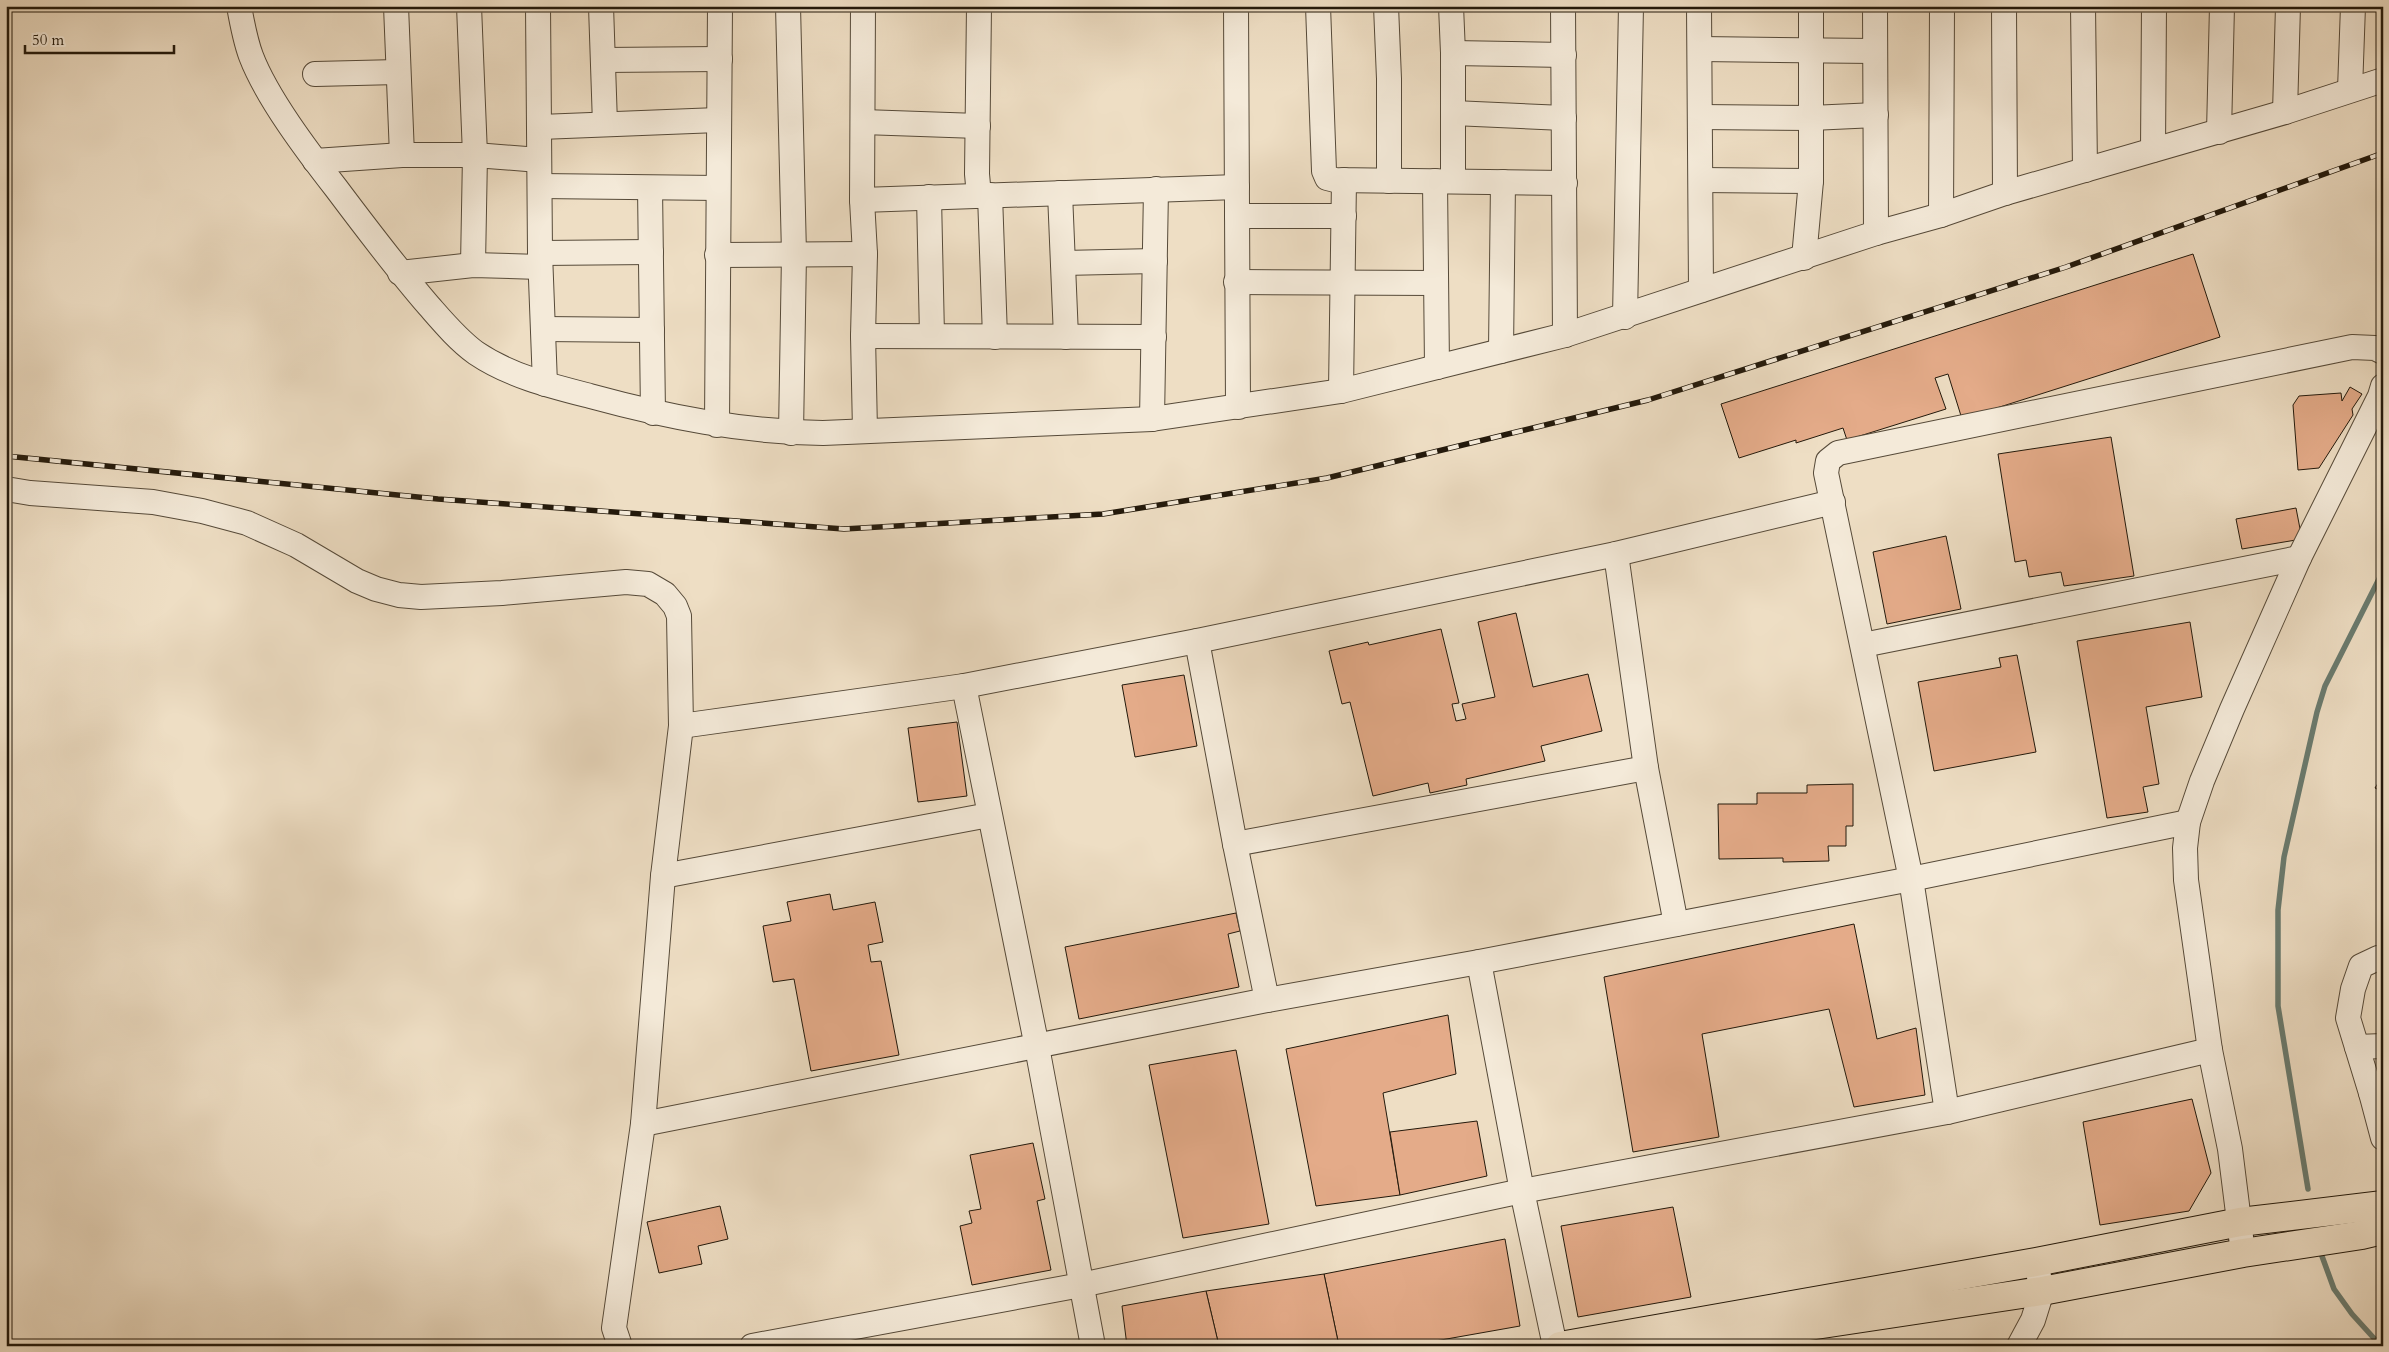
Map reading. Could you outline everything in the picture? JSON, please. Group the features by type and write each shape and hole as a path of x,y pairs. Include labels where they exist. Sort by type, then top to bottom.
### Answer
{"highway":[{"path":"1676,1346 1735,1326 2036,1262 2240,1222 2383,1205"},
{"path":"1560,1346 2042,1290 2383,1230"}],"street":[{"path":"239,6 251,56 269,91 315,161 400,273 447,327 476,352 504,368 545,384 653,413 717,425 792,433 1152,419 1341,391 1565,335 1626,317 1701,290 1876,233 1941,215 2005,193 2219,132 2383,80"},
{"path":"396,6 402,155"},
{"path":"469,6 475,155 473,265"},
{"path":"538,6 540,260 545,384"},
{"path":"601,6 605,124"},
{"path":"717,425 720,6"},
{"path":"788,6 794,254 792,433"},
{"path":"863,6 862,200 865,254 863,336 866,431"},
{"path":"979,6 977,174 985,195 995,337"},
{"path":"1236,6 1238,407"},
{"path":"1318,6 1324,171 1327,178 1389,181 1565,183"},
{"path":"1386,6 1389,79 1389,181"},
{"path":"1437,367 1436,283 1444,181 1453,113 1451,6"},
{"path":"1563,6 1565,335"},
{"path":"1626,317 1631,6"},
{"path":"1699,6 1701,290"},
{"path":"1804,258 1811,182 1811,6"},
{"path":"1875,6 1876,233"},
{"path":"1941,215 1942,6"},
{"path":"2004,6 2005,193"},
{"path":"2082,6 2085,170"},
{"path":"2153,150 2154,6"},
{"path":"2219,132 2222,6"},
{"path":"2285,112 2288,6"},
{"path":"2350,90 2353,6"},
{"path":"1700,50 1812,49 1874,51"},
{"path":"1453,53 1564,55"},
{"path":"603,60 720,58"},
{"path":"315,74 398,72"},
{"path":"1453,113 1564,118"},
{"path":"1700,117 1811,118 1876,115"},
{"path":"540,127 718,120"},
{"path":"863,122 978,126"},
{"path":"315,161 402,155 475,155 539,160"},
{"path":"1341,391 1344,180"},
{"path":"1701,180 1811,182"},
{"path":"1501,351 1504,182"},
{"path":"540,186 718,188"},
{"path":"862,200 1237,186"},
{"path":"650,188 653,413"},
{"path":"1152,419 1156,189"},
{"path":"1060,192 1066,337"},
{"path":"929,197 932,336"},
{"path":"1237,216 1344,216"},
{"path":"400,273 473,265 651,252"},
{"path":"718,255 865,254"},
{"path":"1063,263 1155,261"},
{"path":"1236,282 1436,283"},
{"path":"543,329 652,330"},
{"path":"863,336 1154,337"},
{"path":"1947,1112 1911,879 1864,645 1826,473 1828,461 1838,453 2352,347 2375,348 2383,352"},
{"path":"2244,1253 2230,1149 2210,1050 2186,880 2185,848 2188,822 2202,781 2228,718 2299,558 2380,396 2383,386"},
{"path":"6,489 30,493 153,502 202,510 248,523 296,545 357,581 376,590 399,595 421,597 502,593 626,582 648,584 665,594 675,606 679,616 681,726 663,876 643,1124 614,1328 620,1346"},
{"path":"681,726 964,686 1196,641 1616,554 1833,502"},
{"path":"1616,554 1646,768 1676,924"},
{"path":"1864,645 2299,558"},
{"path":"1196,641 1234,844 1267,1000"},
{"path":"964,686 1037,1047 1093,1346"},
{"path":"1234,844 1646,768"},
{"path":"663,876 989,815"},
{"path":"643,1124 1267,1000 1479,962 1911,879 2188,822"},
{"path":"2383,959 2378,958 2361,966 2353,988 2348,1018 2357,1047 2377,1092 2383,1138"},
{"path":"1479,962 1522,1191 1555,1346"},
{"path":"2357,1047 2383,1046"},
{"path":"752,1346 1081,1285 1522,1191 1947,1112 2210,1050"},
{"path":"2019,1346 2033,1320 2042,1290 2036,1262"}],"building":[{"path":"2193,254 2220,337 1962,419 1948,374 1935,378 1946,409 1847,440 1843,428 1739,458 1721,404"},
{"path":"2350,387 2362,394 2352,409 2353,415 2319,468 2298,470 2293,405 2299,396 2341,393 2342,401"},
{"path":"2111,437 2134,576 2064,586 2061,572 2029,577 2026,560 2015,562 1998,454"},
{"path":"2296,508 2302,539 2242,549 2236,519"},
{"path":"1946,536 1961,609 1887,624 1873,552"},
{"path":"1516,613 1533,687 1588,674 1602,731 1541,746 1545,761 1466,779 1467,785 1430,793 1428,783 1373,796 1350,702 1342,704 1329,651 1368,642 1369,645 1441,629 1459,703 1452,704 1456,721 1466,719 1462,704 1495,697 1478,622"},
{"path":"2190,622 2202,697 2146,707 2159,784 2143,787 2148,812 2107,818 2077,641"},
{"path":"2017,655 2036,752 1934,771 1918,682 2001,667 1999,658"},
{"path":"1184,675 1197,746 1135,757 1122,685"},
{"path":"957,722 967,796 918,802 908,728"},
{"path":"2383,775 2383,792 2375,788"},
{"path":"1853,784 1853,826 1846,826 1846,846 1828,846 1829,861 1783,862 1783,858 1719,859 1718,804 1757,804 1757,793 1807,793 1807,785"},
{"path":"830,894 833,910 875,902 883,942 868,945 871,962 881,961 899,1055 811,1071 794,979 773,982 763,926 791,921 787,902"},
{"path":"1236,913 1240,931 1228,934 1239,987 1079,1019 1065,947"},
{"path":"1854,924 1877,1039 1916,1028 1925,1095 1854,1107 1829,1009 1702,1034 1719,1137 1633,1152 1604,977"},
{"path":"1448,1015 1456,1074 1383,1093 1400,1195 1316,1206 1286,1049"},
{"path":"1236,1050 1269,1224 1183,1238 1149,1065"},
{"path":"2192,1099 2211,1173 2189,1211 2100,1225 2083,1122"},
{"path":"1477,1121 1487,1176 1400,1195 1390,1132"},
{"path":"1033,1143 1045,1199 1037,1201 1051,1270 972,1285 960,1226 972,1223 969,1211 981,1209 970,1155"},
{"path":"720,1206 728,1239 698,1246 702,1264 659,1273 647,1222"},
{"path":"1673,1207 1691,1297 1578,1317 1561,1226"},
{"path":"1505,1239 1520,1326 1407,1346 1339,1346 1324,1274"},
{"path":"1324,1274 1339,1346 1219,1346 1206,1291"},
{"path":"1206,1291 1219,1346 1127,1346 1122,1306"}],"waterway":[{"path":"2308,1189 2278,1006 2278,910 2284,857 2317,712 2325,686 2383,571"},
{"path":"2319,1248 2334,1289 2352,1314 2381,1346"}],"railway":[{"path":"6,456 438,499 844,529 1103,514 1327,478 1648,400 2066,267 2383,153"}]}
